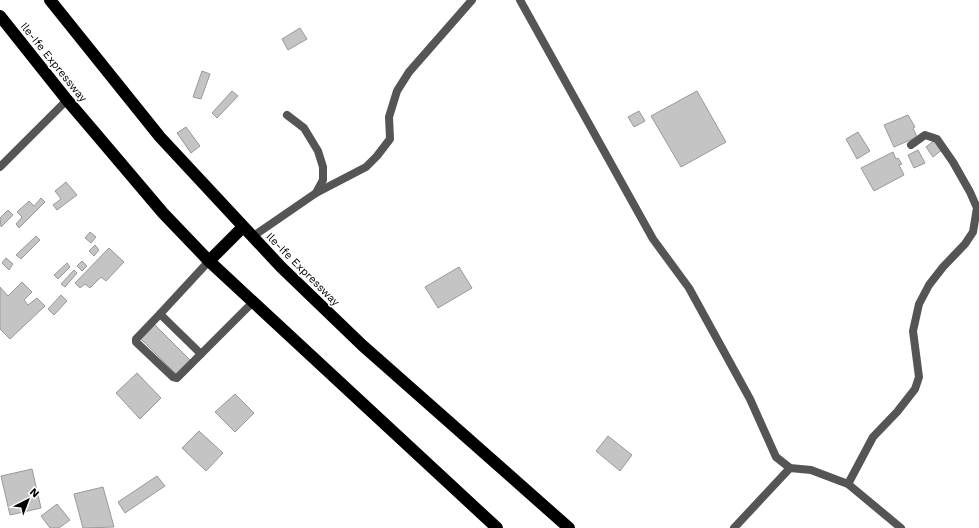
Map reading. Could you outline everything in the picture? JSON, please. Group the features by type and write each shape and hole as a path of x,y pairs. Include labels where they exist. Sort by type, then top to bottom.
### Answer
{"highway":[{"name":"Ile-Ife Expressway","path":"50,0 160,138 281,267 362,345 568,528"},
{"name":"Ile-Ife Expressway","path":"0,16 67,100 163,213 209,261 497,528"},
{"path":"209,261 243,227"}],"street":[{"path":"252,237 316,193 366,167 377,156 390,139 389,118 397,91 409,72 472,0"},
{"path":"520,0 653,239 688,288 750,399 776,456 790,468 811,470 848,484 901,528"},
{"path":"0,167 67,100"},
{"path":"287,115 304,128 318,151 323,167 323,180 316,193"},
{"path":"848,484 873,437 915,389 919,377 913,331 919,304 929,285 943,267 965,244 973,232 977,208 970,192 937,139 925,135 911,144"},
{"path":"209,261 136,339 136,342 173,377 177,378 252,302"},
{"path":"160,314 201,354"},
{"path":"734,528 790,468"}],"building":[{"path":"300,28 307,39 288,50 282,39"},
{"path":"202,71 210,74 201,99 193,97"},
{"path":"232,91 238,96 217,118 212,113"},
{"path":"697,91 726,142 681,167 651,116"},
{"path":"639,111 645,121 634,127 628,117"},
{"path":"908,115 915,127 913,128 917,137 894,147 884,125"},
{"path":"186,127 200,146 191,153 177,133"},
{"path":"858,132 870,151 857,159 846,139"},
{"path":"936,139 943,149 933,157 926,147"},
{"path":"918,150 925,163 914,168 908,155"},
{"path":"893,152 896,159 898,158 902,164 899,165 904,175 874,191 861,168"},
{"path":"66,182 77,195 57,210 53,205 61,199 55,191"},
{"path":"41,198 45,202 19,228 16,224 22,217 17,212 29,201 34,206"},
{"path":"8,210 13,215 1,227 0,218"},
{"path":"90,232 96,237 91,243 85,238"},
{"path":"36,236 40,240 21,259 16,255"},
{"path":"95,245 99,250 94,256 89,251"},
{"path":"109,248 124,262 106,281 101,277 90,288 85,284 80,288 75,283"},
{"path":"6,258 13,264 9,270 2,263"},
{"path":"82,261 87,266 82,271 77,266"},
{"path":"67,263 70,267 58,279 54,275"},
{"path":"459,267 472,288 438,308 425,287"},
{"path":"74,270 77,273 65,287 61,284"},
{"path":"22,282 32,292 24,300 28,305 37,298 45,306 10,339 0,329 0,287 8,296"},
{"path":"61,295 67,301 54,315 48,309"},
{"path":"153,323 195,365 181,379 139,337"},
{"path":"137,373 161,398 140,419 116,393"},
{"path":"235,394 254,413 235,432 215,412"},
{"path":"199,431 223,453 206,471 182,448"},
{"path":"608,436 632,455 620,471 596,451"},
{"path":"32,469 41,508 10,515 1,476"},
{"path":"157,476 165,486 125,513 118,502"},
{"path":"103,487 114,527 83,528 74,494"},
{"path":"57,504 70,520 59,528 50,528 41,516"}]}
